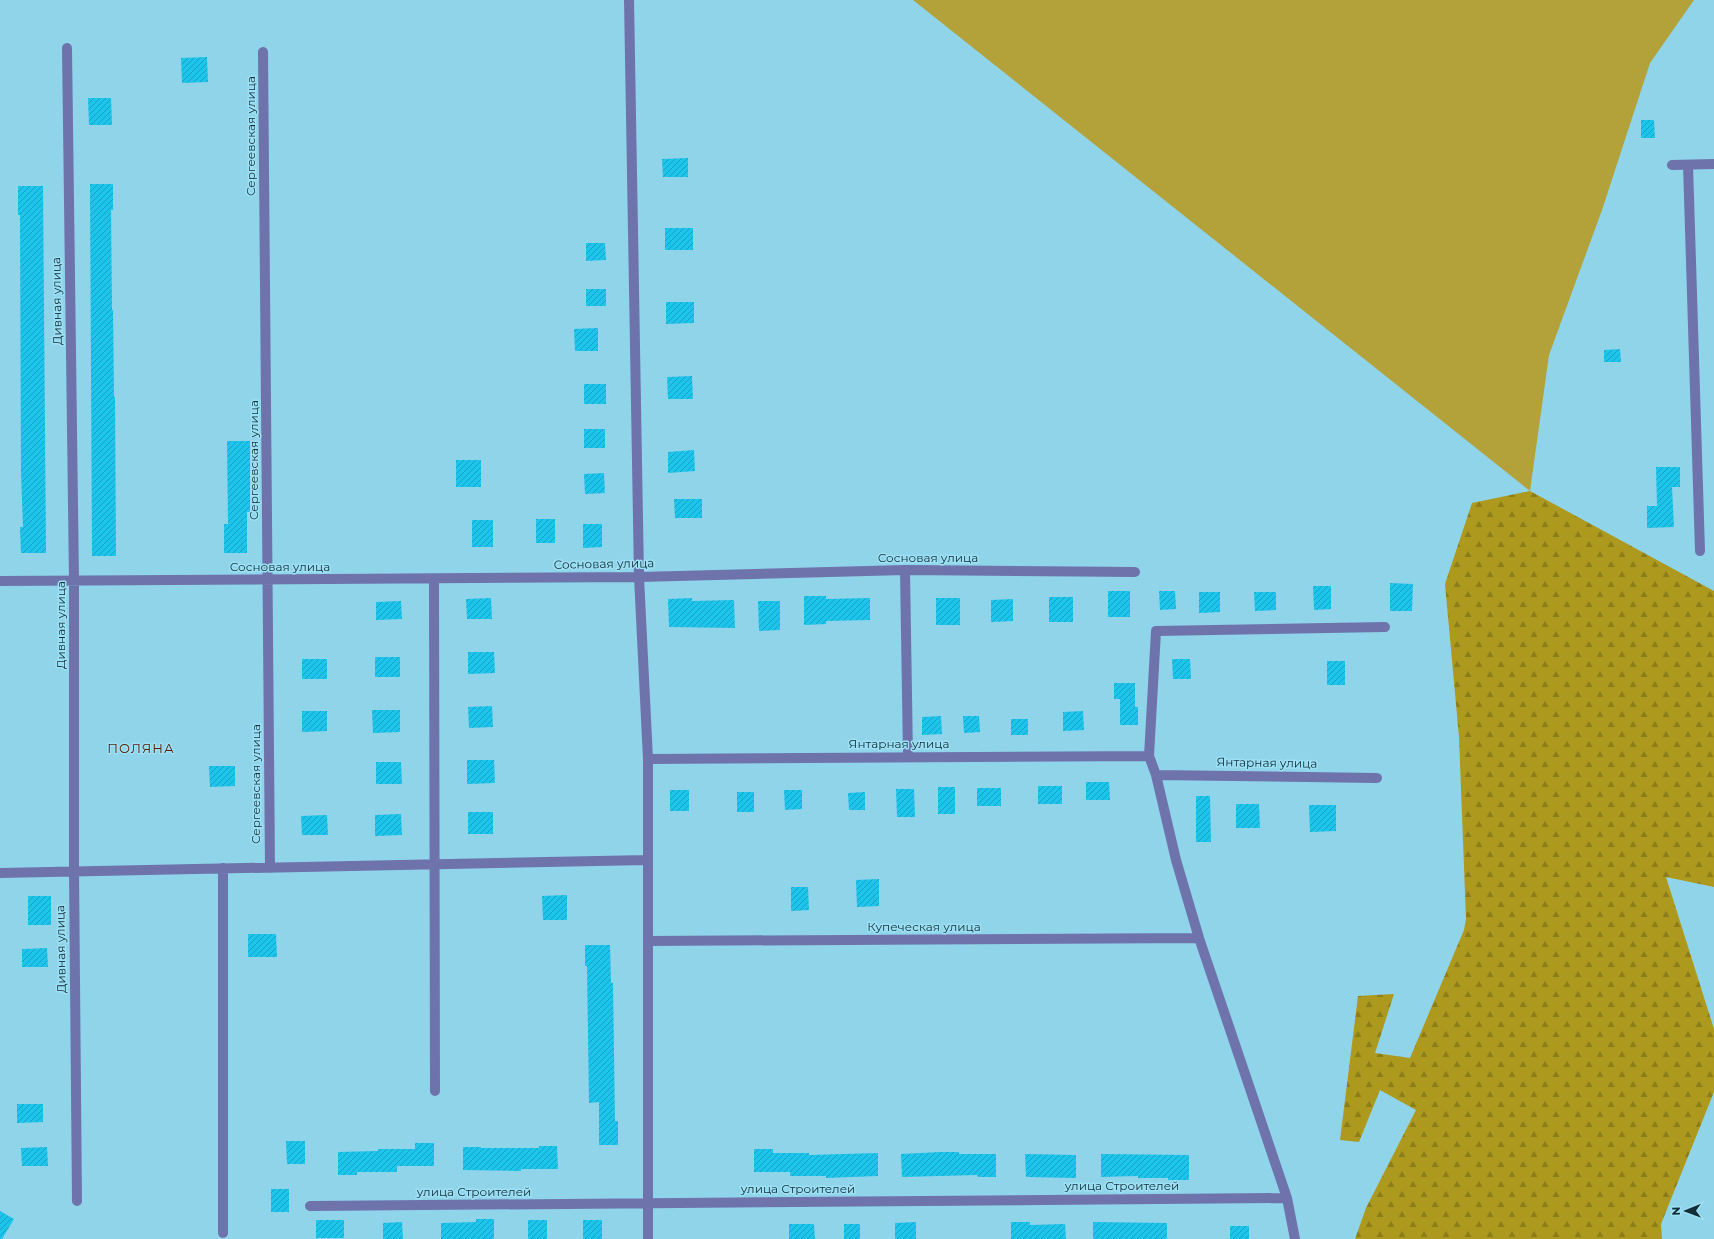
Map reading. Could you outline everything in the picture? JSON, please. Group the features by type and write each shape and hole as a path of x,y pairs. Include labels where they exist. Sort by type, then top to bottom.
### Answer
{"street":[{"path":"629,0 638,577 648,759 648,1239"},
{"name":"Дивная улица","path":"66,48 74,581 74,871 77,1201"},
{"name":"Сергеевская улица","path":"263,52 270,868"},
{"path":"1672,165 1714,164"},
{"path":"1688,165 1700,551"},
{"path":"905,570 908,757"},
{"name":"Сосновая улица","path":"0,581 638,577 905,570 1135,572"},
{"path":"434,579 436,864 435,1091"},
{"path":"1295,1239 1287,1198 1199,938 1176,860 1156,775 1149,756 1156,630 1385,627"},
{"name":"Янтарная улица","path":"648,759 1149,756"},
{"name":"Янтарная улица","path":"1156,775 1377,778"},
{"path":"0,873 648,860"},
{"path":"223,868 223,1234"},
{"name":"Купеческая улица","path":"649,941 1199,938"},
{"name":"улица Строителей","path":"310,1206 1287,1198"}],"shaded area":[{"path":"913,0 1694,0 1650,63 1602,210 1549,355 1530,491"}],"green space":[{"path":"1530,491 1714,591 1714,887 1666,877 1714,1029 1714,1092 1661,1224 1662,1239 1355,1239 1366,1208 1416,1110 1380,1090 1359,1142 1340,1140 1358,996 1394,994 1375,1053 1410,1058 1464,930 1466,919 1459,737 1445,584 1472,503"}],"building":[{"path":"207,57 208,82 182,83 181,58"},
{"path":"88,98 111,98 112,125 89,125"},
{"path":"1641,120 1654,120 1655,138 1641,138"},
{"path":"688,158 688,177 663,177 662,159"},
{"path":"90,184 113,184 113,210 111,210 115,397 116,556 92,556"},
{"path":"18,186 43,186 46,553 21,553 20,527 23,527 21,473 20,215 18,215"},
{"path":"665,228 693,228 693,250 665,250"},
{"path":"586,243 605,243 606,260 586,261"},
{"path":"586,289 606,289 606,306 586,306"},
{"path":"666,302 694,302 694,323 666,324"},
{"path":"598,328 598,351 575,351 574,329"},
{"path":"1620,349 1621,362 1604,362 1604,350"},
{"path":"692,376 693,399 668,399 667,377"},
{"path":"584,384 606,384 606,404 584,404"},
{"path":"584,429 605,429 605,448 584,448"},
{"path":"227,441 250,441 250,512 247,512 247,553 224,553 224,524 228,524"},
{"path":"694,450 695,471 668,473 668,452"},
{"path":"456,460 481,460 481,487 456,487"},
{"path":"1656,467 1680,467 1680,487 1672,487 1674,527 1647,528 1647,506 1657,506"},
{"path":"604,473 605,493 585,494 584,474"},
{"path":"674,499 702,499 702,518 675,518"},
{"path":"536,519 555,519 555,543 536,543"},
{"path":"472,520 493,520 493,547 472,547"},
{"path":"583,524 602,524 602,547 583,548"},
{"path":"1390,583 1413,584 1412,611 1390,611"},
{"path":"1313,586 1331,586 1331,609 1314,610"},
{"path":"1108,591 1130,591 1130,617 1108,617"},
{"path":"1159,591 1175,591 1176,609 1160,610"},
{"path":"1199,592 1220,592 1220,612 1199,613"},
{"path":"1254,592 1276,592 1276,610 1255,611"},
{"path":"804,596 826,596 826,599 870,598 870,620 826,621 826,624 804,625"},
{"path":"1049,597 1073,597 1073,622 1049,622"},
{"path":"491,598 492,619 467,619 466,599"},
{"path":"692,598 692,601 734,600 735,628 669,627 668,599"},
{"path":"936,598 960,598 960,625 936,625"},
{"path":"1013,599 1013,621 991,622 991,600"},
{"path":"401,601 402,619 376,620 376,602"},
{"path":"758,601 780,601 780,630 759,631"},
{"path":"468,652 494,652 495,673 468,674"},
{"path":"375,657 400,657 400,677 375,677"},
{"path":"302,659 327,659 327,679 302,679"},
{"path":"1172,659 1190,659 1191,679 1173,679"},
{"path":"1327,661 1345,661 1345,685 1327,685"},
{"path":"1114,683 1135,683 1135,707 1138,707 1138,725 1120,725 1120,699 1114,699"},
{"path":"492,706 493,727 469,728 468,707"},
{"path":"372,710 400,710 400,732 373,733"},
{"path":"302,711 327,711 327,731 302,732"},
{"path":"1083,711 1084,730 1063,731 1063,712"},
{"path":"941,716 942,734 922,735 922,717"},
{"path":"963,716 979,716 980,732 964,733"},
{"path":"1011,719 1028,719 1028,735 1011,735"},
{"path":"467,760 494,760 495,783 467,784"},
{"path":"376,762 401,762 402,784 376,784"},
{"path":"209,766 235,766 235,786 210,787"},
{"path":"1086,782 1109,782 1110,800 1086,800"},
{"path":"1038,786 1062,786 1062,804 1038,804"},
{"path":"938,787 955,787 955,814 938,814"},
{"path":"977,788 1001,788 1001,806 977,806"},
{"path":"896,789 914,789 915,817 897,817"},
{"path":"670,790 689,790 689,811 670,811"},
{"path":"784,790 802,790 802,809 785,810"},
{"path":"737,792 754,792 754,812 737,812"},
{"path":"865,792 865,810 849,810 848,793"},
{"path":"1196,796 1210,796 1211,842 1196,842"},
{"path":"1236,804 1259,804 1260,828 1236,828"},
{"path":"1309,805 1336,805 1336,831 1310,832"},
{"path":"468,812 493,812 493,834 468,834"},
{"path":"401,814 402,835 375,836 375,815"},
{"path":"327,815 328,835 302,835 301,816"},
{"path":"879,879 879,906 857,907 856,880"},
{"path":"791,887 808,887 809,910 791,911"},
{"path":"567,895 567,920 543,920 542,896"},
{"path":"28,896 51,896 51,925 28,925"},
{"path":"248,934 276,934 277,957 248,957"},
{"path":"585,945 610,945 611,983 613,983 615,1121 618,1121 618,1145 599,1145 599,1102 589,1103 587,966 585,966"},
{"path":"47,948 48,967 22,967 22,949"},
{"path":"17,1104 43,1104 43,1122 17,1123"},
{"path":"286,1141 305,1141 305,1164 287,1164"},
{"path":"415,1143 434,1143 434,1166 397,1166 397,1172 357,1172 357,1175 338,1175 338,1152 378,1151 378,1149 415,1149"},
{"path":"539,1146 557,1146 558,1169 521,1169 521,1171 463,1170 463,1147 539,1148"},
{"path":"47,1147 48,1166 22,1166 21,1148"},
{"path":"754,1149 773,1149 773,1153 809,1153 809,1155 878,1153 878,1176 826,1178 826,1176 790,1176 790,1172 754,1172"},
{"path":"959,1152 959,1154 996,1154 996,1177 978,1177 977,1175 902,1177 901,1154"},
{"path":"1025,1154 1076,1155 1076,1178 1026,1177"},
{"path":"1101,1154 1189,1155 1189,1180 1138,1178 1138,1176 1101,1177"},
{"path":"271,1189 289,1189 289,1212 271,1212"},
{"path":"0,1211 14,1219 2,1239 0,1239"},
{"path":"476,1219 494,1219 494,1239 441,1239 441,1223 476,1222"},
{"path":"316,1220 344,1220 344,1238 316,1238"},
{"path":"528,1220 547,1220 547,1239 528,1239"},
{"path":"583,1220 602,1220 602,1239 583,1239"},
{"path":"402,1222 403,1239 383,1239 383,1223"},
{"path":"916,1222 916,1239 895,1239 895,1223"},
{"path":"1011,1222 1030,1222 1030,1225 1065,1224 1066,1239 1011,1239"},
{"path":"1093,1222 1167,1223 1167,1239 1093,1239"},
{"path":"789,1224 814,1224 815,1239 789,1239"},
{"path":"844,1224 860,1224 860,1239 844,1239"},
{"path":"1230,1226 1249,1226 1249,1239 1230,1239"}],"district":[{"name":"ПОЛЯНА","path":"141,748"}]}
